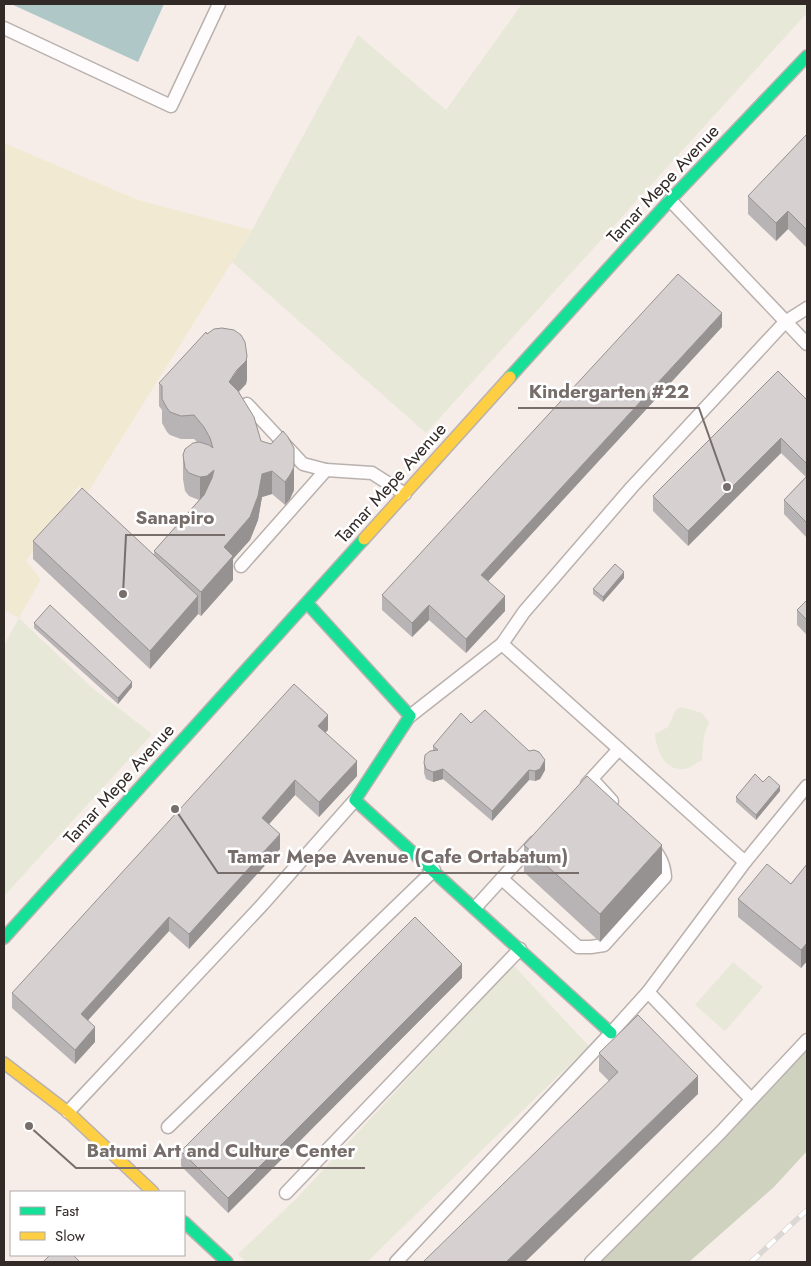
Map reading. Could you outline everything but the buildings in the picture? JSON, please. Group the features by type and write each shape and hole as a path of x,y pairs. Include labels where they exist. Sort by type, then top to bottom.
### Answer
{"main road":[{"name":"Tamar Mepe Avenue","path":"4,938 670,200 807,56"},
{"path":"307,603 410,716 355,800 612,1033"},
{"path":"4,1063 68,1112 152,1191"},
{"path":"185,1223 227,1262"}],"lane":[{"path":"4,28 171,106 219,4"},
{"path":"670,200 807,344"},
{"path":"410,716 502,644 524,612 626,495 785,322 807,308"},
{"path":"247,404 302,464 326,470 372,473 405,494"},
{"path":"241,566 326,470"},
{"path":"502,644 745,862"},
{"path":"579,793 619,749"},
{"path":"592,779 623,814"},
{"path":"396,1262 612,1033 648,992 745,862 807,786"},
{"path":"68,1112 262,905 355,800"},
{"path":"502,879 578,947 604,945 665,877 660,857 642,835"},
{"path":"475,908 540,836"},
{"path":"168,1127 434,870"},
{"path":"286,1193 520,949"},
{"path":"648,992 751,1099"},
{"path":"591,1262 720,1133 807,1040"}],"green space":[{"path":"522,4 807,4 807,13 426,433 232,262 252,230 358,35 446,110"},
{"path":"19,618 91,687 152,734 4,896 4,645"},
{"path":"680,707 702,713 709,722 704,736 702,760 684,769 669,766 665,762 659,751 655,734 668,727 675,711"},
{"path":"733,962 763,987 725,1031 695,1005"},
{"path":"513,965 589,1046 367,1262 246,1262 238,1254 297,1198"},
{"path":"807,1050 807,1151 774,1187 689,1262 601,1262"}],"sand":[{"path":"4,143 138,200 252,230 88,492 79,486 26,561 41,579 19,618 4,610"}],"water":[{"path":"11,4 164,4 138,62"}],"railway":[{"path":"751,1262 807,1210"}],"traffic: fast":[{"path":"510,377 670,200 807,56"},
{"path":"4,938 364,539"},
{"path":"307,603 410,716 355,800 611,1033"},
{"path":"185,1223 227,1262"}],"traffic: slow":[{"path":"364,539 510,377"},
{"path":"4,1063 68,1112 152,1191"}],"place":[{"name":"Kindergarten #22","path":"727,487"},
{"name":"Sanapiro","path":"123,594"},
{"name":"Tamar Mepe Avenue (Cafe Ortabatum)","path":"175,809"},
{"name":"Batumi Art and Culture Center","path":"29,1126"}]}
